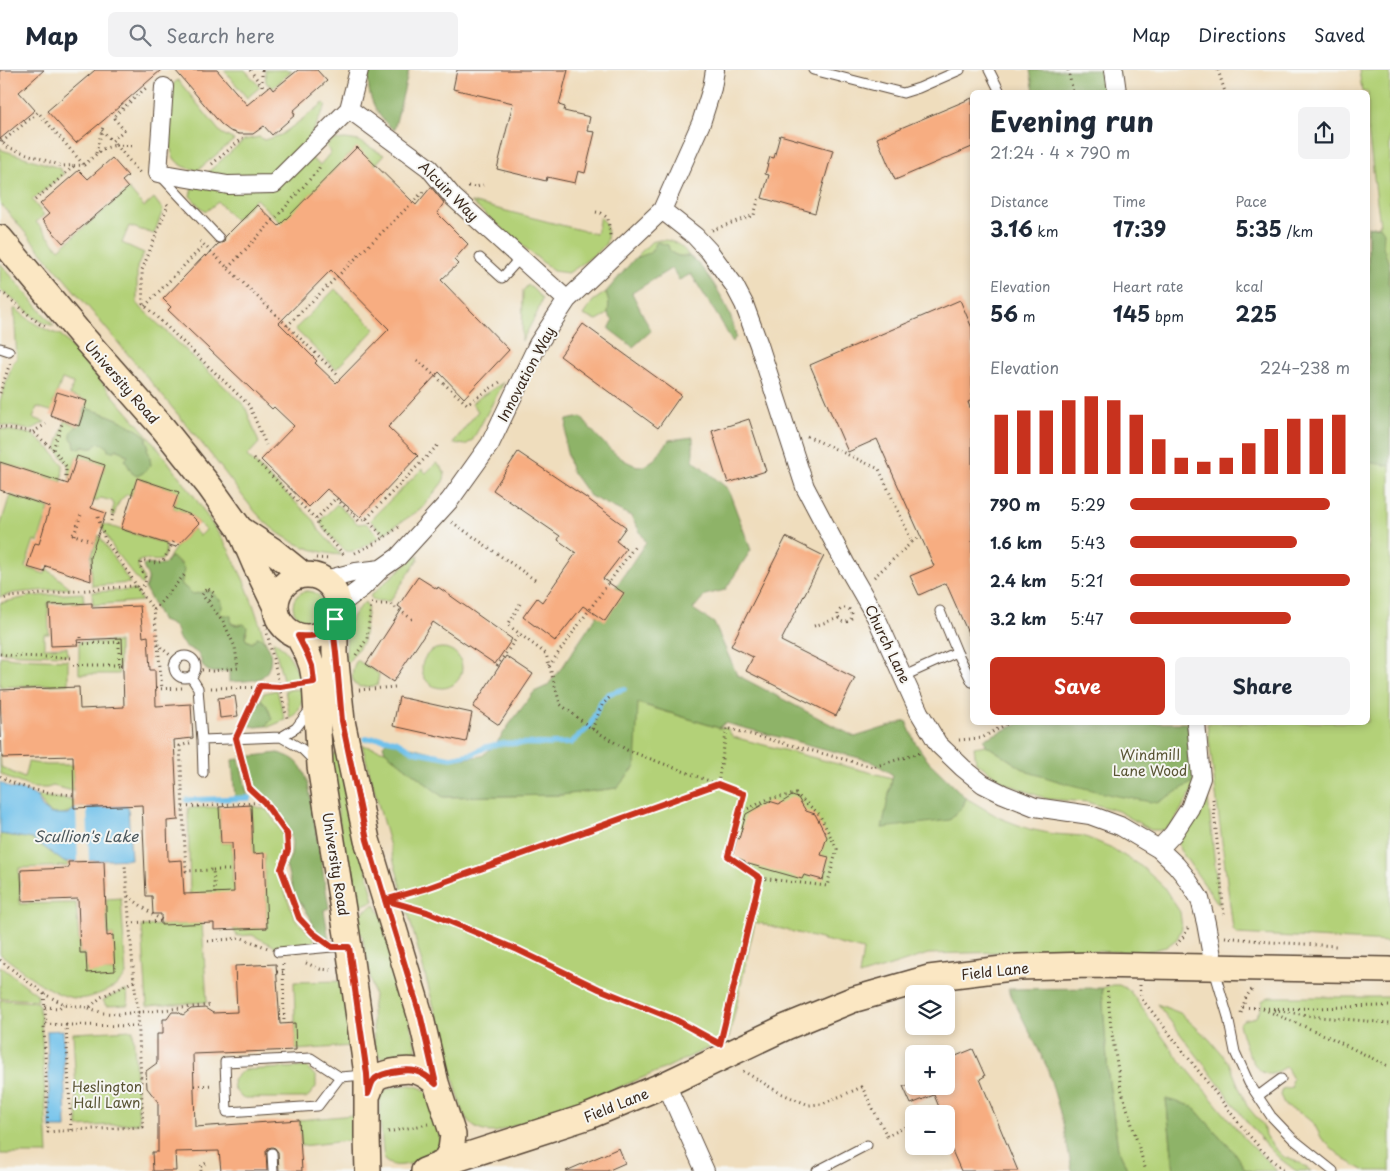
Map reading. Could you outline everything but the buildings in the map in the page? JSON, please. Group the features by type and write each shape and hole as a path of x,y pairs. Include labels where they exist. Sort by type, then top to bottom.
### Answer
{"street":[{"path":"157,85 150,174 228,185 274,184 349,109 359,70"},
{"name":"Innovation Way","path":"337,612 381,569 398,557 450,500 490,444 538,344 567,300 662,210 700,123 712,88 715,70"},
{"path":"1114,70 1117,90"},
{"name":"Alcuin Way","path":"349,109 429,168 453,197 567,300"},
{"name":"Church Lane","path":"662,210 695,236 722,267 744,304 760,344 784,426 805,487 876,617 919,712 938,744 983,784 1003,794 1035,807 1090,815 1120,826 1159,849 1176,865 1200,899 1214,967"},
{"name":"University Road","path":"0,238 82,336 163,428 210,487 240,529 255,564 269,612"},
{"name":"University Road","path":"240,529 314,578"},
{"path":"337,612 326,631 312,637 298,636 291,633 280,622 276,614 269,612 279,591 289,580 381,569"},
{"path":"314,578 334,591 337,612 334,636 342,721 367,840 421,1018 436,1084 451,1128 459,1141 484,1150"},
{"name":"University Road","path":"298,636 312,666 320,766 341,947 352,972 367,1084 364,1158"},
{"path":"1159,849 1173,834 1190,808 1201,778 1196,725"},
{"name":"Field Lane","path":"434,1167 589,1116 666,1084 786,1027 852,1000 929,978 1019,967 1106,965 1390,970"},
{"path":"367,1084 380,1075 403,1070 415,1070 427,1075 436,1084"},
{"path":"666,1084 705,1171"},
{"path":"434,1167 451,1150 451,1128"}],"lane":[{"path":"813,70 902,93 919,88 960,70"},
{"path":"989,70 999,90"},
{"path":"150,174 219,238"},
{"path":"480,258 502,278 520,258"},
{"path":"0,348 9,351"},
{"path":"940,611 970,678"},
{"path":"904,676 957,652"},
{"path":"194,673 185,679 177,675 174,668 176,660 181,657 190,657 195,662 194,673 198,688 203,773"},
{"path":"202,740 281,737 296,728 315,692"},
{"path":"281,737 302,748 320,766"},
{"path":"280,953 341,947"},
{"path":"1214,967 1228,1017 1235,1052 1249,1083 1271,1116 1293,1139 1333,1171"},
{"path":"340,1077 318,1106 227,1112 225,1062 311,1058 340,1077 367,1084"},
{"path":"1258,1096 1281,1079"},
{"path":"817,1171 867,1145"},
{"path":"272,1153 273,1171"}],"path":[{"path":"250,70 262,86 262,70"},
{"path":"1068,70 1073,90"},
{"path":"1218,70 1224,90"},
{"path":"112,141 124,130 113,117 157,85"},
{"path":"84,165 38,112 1,141 7,147 62,166 84,165 102,148 116,145 135,146"},
{"path":"96,154 102,128 116,145 150,174"},
{"path":"194,179 243,138"},
{"path":"36,200 75,165"},
{"path":"228,268 282,211 320,166"},
{"path":"287,326 437,178"},
{"path":"695,236 754,216 759,197"},
{"path":"162,198 168,205 142,270 143,304 249,405 266,446"},
{"path":"596,212 608,218 612,256"},
{"path":"145,306 204,244"},
{"path":"216,256 338,374"},
{"path":"0,393 12,359 9,351"},
{"path":"417,360 467,404 530,362"},
{"path":"53,449 63,422"},
{"path":"33,432 46,424"},
{"path":"784,426 879,469 912,542"},
{"path":"0,427 33,432 53,449 66,466 66,480"},
{"path":"316,519 336,498 359,521 366,518 439,444"},
{"path":"254,459 316,519 321,529 344,554"},
{"path":"111,521 114,510"},
{"path":"82,512 73,535 91,541"},
{"path":"354,554 376,543 422,512 435,516 535,580"},
{"path":"98,517 105,540 154,610 164,688 156,689"},
{"path":"366,518 384,538"},
{"path":"860,589 920,536"},
{"path":"139,590 145,584 146,579 140,566 141,562 163,562 174,541"},
{"path":"549,667 635,546"},
{"path":"154,610 186,573"},
{"path":"0,600 9,597 133,586 139,590"},
{"path":"194,673 238,668 235,647 224,621 208,602"},
{"path":"353,660 367,639 371,604 390,604 415,621"},
{"path":"520,604 508,625 546,654 560,704 590,728 627,750 744,794 739,813 728,856 760,878 827,886 837,849 819,814 796,794 768,799 739,813"},
{"path":"841,609 848,609 851,613 851,618 847,622 839,618 838,614 841,609"},
{"path":"269,612 280,687 290,732"},
{"path":"814,626 839,618"},
{"path":"497,666 520,633"},
{"path":"73,666 121,665 119,642 81,644 81,637"},
{"path":"158,645 176,660"},
{"path":"0,654 23,657 72,658"},
{"path":"260,686 236,738 249,788 264,802 287,834 288,850 281,869 299,918 313,933 341,947"},
{"path":"215,688 260,686 315,692"},
{"path":"357,690 395,687"},
{"path":"590,728 602,705 611,696"},
{"path":"718,784 727,728 873,768 919,754 938,744 982,738 1005,725"},
{"path":"202,740 180,746 186,871 232,870"},
{"path":"0,776 11,783 30,789 74,795"},
{"path":"1201,778 1211,777 1225,920"},
{"path":"385,900 427,888 718,784"},
{"path":"183,807 264,802"},
{"path":"44,994 48,1132 143,1127 138,1012 125,865"},
{"path":"213,870 215,894"},
{"path":"722,1034 760,878"},
{"path":"128,896 164,921 129,923"},
{"path":"385,900 427,912 518,950 599,989 676,1020 711,1039"},
{"path":"1171,948 1179,943 1184,936 1188,928 1187,920"},
{"path":"1226,929 1228,937 1270,942 1345,946"},
{"path":"208,941 242,938 320,969 352,972"},
{"path":"280,953 283,972 284,1023"},
{"path":"0,960 44,994 64,1004 89,1008 103,1013 138,1012 212,1005"},
{"path":"1106,965 1111,1028 1121,1088 1146,1171"},
{"path":"1139,965 1141,998 1238,1122 1262,1150 1285,1171"},
{"path":"277,972 283,972"},
{"path":"89,1008 101,997 134,981"},
{"path":"45,1007 59,1008 64,1004"},
{"path":"1243,1007 1390,1006"},
{"path":"1261,1008 1320,1017 1390,1023"},
{"path":"1261,1008 1327,1036 1390,1067"},
{"path":"46,1024 138,1026"},
{"path":"66,1025 72,1130"},
{"path":"740,1063 744,1071 756,1080 780,1093 809,1105 822,1104 862,1087 888,1136 905,1128"},
{"path":"194,1086 226,1084"},
{"path":"364,1158 451,1128"},
{"path":"201,1171 200,1167 208,1162"}],"green space":[{"path":"224,70 245,70 260,87 247,98"},
{"path":"265,70 292,70 273,88 266,82"},
{"path":"369,70 409,70 394,130 382,118 373,104 368,79"},
{"path":"1030,70 1119,70 1118,90 1034,90"},
{"path":"1359,70 1390,70 1390,942 1237,934 1233,929 1207,725 1370,725 1370,227 1380,225 1370,147 1370,90 1362,90"},
{"path":"178,80 221,133 234,140 198,170 188,168 176,161 170,144 173,84"},
{"path":"324,103 326,105 305,144 272,176 245,180 207,173 244,140 259,137 264,140 281,135"},
{"path":"333,140 359,141 384,155 375,165 356,148 282,224 256,199 235,220 218,202 205,212 190,196 192,188 195,186 240,192 308,156 320,165 331,152 326,146"},
{"path":"0,147 2,150 59,168 64,174 32,200 44,215 36,222 59,249 129,189 144,207 154,198 163,210 154,234 129,226 122,243 144,253 137,267 137,304 245,406 259,443 247,456 314,520 319,530 341,555 313,550 287,539 266,523 250,506 191,430 0,203"},
{"path":"471,202 596,234 600,217 607,228 606,243 589,259 568,273 553,271"},
{"path":"1380,226 1384,232 1383,246 1389,265 1390,466 1370,462 1370,227"},
{"path":"659,240 676,243 689,256 678,256 669,250 635,258 651,242"},
{"path":"657,242 668,245 673,254 689,256 697,262 712,281 725,304 734,327 736,337 732,342 691,274 679,280 672,268 632,293 651,331 633,347 609,329 613,321 608,314 609,303 606,292 635,258 650,253"},
{"path":"0,263 54,326 31,315 14,299 0,290"},
{"path":"528,285 542,299 537,313 522,341 523,291"},
{"path":"335,289 375,329 336,369 295,329"},
{"path":"606,292 609,303 608,314 597,320 583,315 593,301"},
{"path":"14,309 43,328 61,335 153,442 194,496 229,550 244,581 266,643 262,638 252,643 246,640 247,632 241,624 234,624 219,614 222,607 193,595 181,584 183,576 181,563 171,557 168,559 176,547 193,529 200,536 206,530 191,515 173,508 178,492 138,478 131,496 128,494 123,498 117,506 114,516 111,515 114,505 112,501 101,498 93,501 105,465 77,456 70,480 68,465 56,449 65,421 79,426 74,441 75,447 93,448 99,443 121,451 125,455 150,460 147,450 147,437 118,419 85,408 87,401 70,395 73,383 62,379 53,404 67,416 37,407 33,418 45,422 31,430 0,425 0,401 13,362 17,359"},
{"path":"504,382 472,441 465,445 453,443 478,411 472,404 474,401"},
{"path":"85,408 118,419 147,437 147,450 151,465 137,476 132,473 125,460 128,456 117,449 108,451 104,444 99,443 93,448 82,446 81,449 75,447 71,434 79,425"},
{"path":"581,417 611,450 625,461 636,466 644,466 656,458 669,440 693,437 693,460 728,489 751,550 725,590 705,595 693,609 714,623 737,675 855,737 906,721 915,742 928,761 966,798 963,806 950,820 882,828 893,775 871,761 725,723 719,728 638,703 635,767 617,788 561,795 443,797 385,751 383,745 387,741 458,759 482,756 496,744 534,692 547,686 563,666 646,542 631,516 590,496 571,470 565,444 567,420"},
{"path":"0,429 32,434 51,450 63,465 62,482 0,462"},
{"path":"436,463 444,472 445,477 442,483 421,509 384,534 370,520 422,469 426,473"},
{"path":"10,495 49,508 38,542 34,540 25,567 45,574 47,569 71,588 15,593 0,597 0,527"},
{"path":"337,504 358,524 366,523 380,537 354,551 345,551 323,528 320,521"},
{"path":"103,524 166,544 162,560 139,561 138,566 144,578 142,585 116,553 102,527"},
{"path":"99,535 130,583 92,586 91,557"},
{"path":"419,555 418,560 390,601 374,601 370,596 415,556"},
{"path":"171,557 183,567 184,573 181,584 193,594 210,591 222,602 219,614 231,616 231,624 244,624 247,627 246,640 252,643 257,637 266,643 269,649 270,661 266,673 262,677 250,681 229,682 229,671 208,671 203,666 199,655 182,643 177,630 162,621 145,588 148,577 143,565 165,564"},
{"path":"135,590 142,601 93,605 92,592"},
{"path":"308,591 314,592 322,600 322,612 314,620 308,621 302,620 294,612 293,606 294,600 302,592"},
{"path":"83,593 84,602 48,603 49,634 44,634 44,648 67,647 68,655 0,652 0,603 32,596"},
{"path":"365,602 368,607 363,642 346,665 346,638 349,624 352,616"},
{"path":"273,641 283,648 291,659 301,683 284,683"},
{"path":"79,642 119,642 119,674 79,674"},
{"path":"442,648 456,654 462,668 456,682 442,688 428,682 422,668 428,654"},
{"path":"0,656 68,660 68,684 0,687"},
{"path":"357,660 379,674 377,686 360,687 354,684 352,672"},
{"path":"303,689 301,706 290,719 285,690"},
{"path":"277,690 285,720 271,726 266,726 271,716 261,699 264,693"},
{"path":"261,699 267,706 272,719 266,726 256,727 247,725"},
{"path":"637,703 719,728 727,728 733,737 892,778 883,828 963,806 966,798 1000,818 1029,829 1053,834 1083,836 1110,847 1142,867 1163,886 1180,912 1182,928 1177,939 1166,947 1145,952 1042,951 928,954 859,976 863,950 755,922 729,1038 666,1068 594,1098 496,1132 480,1130 473,1126 463,1113 362,745 385,751 443,797 561,795 616,788 635,767"},
{"name":"Windmill Lane Wood","path":"1016,725 1196,725 1200,778 1157,803 1112,795 1028,772 986,745 984,739"},
{"path":"986,745 1028,772 1200,778 1173,823 1163,830 1151,830 1118,811 1087,802 1047,799 1005,783 976,762 974,747"},
{"path":"339,751 374,901 365,904 361,908 352,908 330,758"},
{"path":"278,753 290,757 298,763 308,783 329,908 324,910 329,940 314,929 310,917 294,893 286,866 291,855 292,843 290,833 273,806 251,787 245,757"},
{"path":"0,754 1,767 24,778 28,762 46,765 73,765 73,791 53,786 33,788 10,779 0,773"},
{"path":"239,759 248,797 235,798 232,760"},
{"path":"1207,788 1219,905 1180,850 1178,841 1195,816"},
{"path":"37,796 73,800 74,809 65,813 53,814 47,810"},
{"path":"251,805 267,810 282,833 284,838 283,850 276,869 295,918 315,940 312,944 278,948 252,935 237,936 233,929 267,928 264,854 253,854"},
{"path":"219,807 221,843 232,843 233,883 246,901 190,894 188,808"},
{"path":"0,834 33,839 64,862 68,862 68,866 19,868 20,904 76,903 80,953 85,954 87,972 114,971 113,935 108,935 106,899 121,898 126,975 115,986 86,998 63,995 40,984 0,954"},
{"path":"375,905 382,916 416,1047 417,1065 388,1062 376,1053 372,1011 374,996 362,935 356,928 353,912 361,913"},
{"path":"202,923 207,1002 147,1006 142,926"},
{"path":"0,966 37,994 38,1000 0,998"},
{"path":"347,981 352,1046 296,1050 294,982"},
{"path":"1119,985 1129,990 1175,1054 1245,1139 1277,1171 1251,1171 1245,1169 1233,1151 1192,1106 1166,1100 1174,1171 1128,1171 1118,1149 1108,1075 1102,988"},
{"path":"1102,988 1108,1075 1118,1149 1128,1171 1072,1171 1063,1123 1047,1067 1008,989"},
{"path":"127,991 128,1005 106,1006 103,1000"},
{"path":"1269,997 1390,997 1390,1171 1365,1171 1344,1159 1322,1139 1314,1124 1302,1114 1285,1106 1280,1095 1282,1089 1292,1087 1291,1081 1293,1079 1286,1067 1272,1074 1265,1073 1254,1063 1246,1047 1239,1024 1243,1020 1256,1017 1261,1008 1262,1001"},
{"path":"0,1000 38,1002 41,1020 48,1154 0,1154"},
{"path":"1157,1004 1180,1013 1209,1039 1229,1063 1247,1106 1263,1125 1265,1135 1273,1146 1284,1157 1300,1163 1311,1171 1296,1171 1266,1145"},
{"name":"Heslington Hall Lawn","path":"133,1030 139,1123 78,1127 73,1033"},
{"path":"307,1067 316,1077 316,1087 307,1098 242,1098 234,1089 233,1080 243,1070"},
{"path":"410,1085 424,1090 432,1103 438,1121 439,1146 437,1152 428,1159 405,1165 393,1165 384,1160 380,1098 387,1089"},
{"path":"1166,1099 1192,1106 1233,1151 1245,1169 1251,1171 1174,1171"},
{"path":"354,1115 355,1140 301,1146 299,1120"}],"water":[{"name":"Scullion's Lake","path":"0,782 10,788 27,791 37,797 42,807 51,814 68,814 76,808 128,806 131,859 64,862 33,839 0,834"},
{"path":"63,1030 66,1128 50,1128 47,1031"}],"pier":[{"path":"76,808 87,808 89,861 78,862"}],"waterway":[{"path":"365,739 381,738 396,741 413,751 451,758 472,754 486,747 504,743 571,743 590,726 600,703 608,694 624,689"},
{"path":"187,800 249,798"}],"route":[{"path":"335,619 326,631 312,637 298,636 312,666 314,682 280,687 260,686 236,738 249,788 264,802 287,834 288,850 281,869 299,918 313,933 332,947 349,947 367,1074 368,1094 373,1081 380,1075 403,1070 415,1070 427,1075 436,1084 421,1018 385,900 427,888 718,784 744,794 728,856 760,878 720,1044 676,1020 599,989 518,950 427,912 385,900 367,840 342,721 334,636 335,619"}]}
